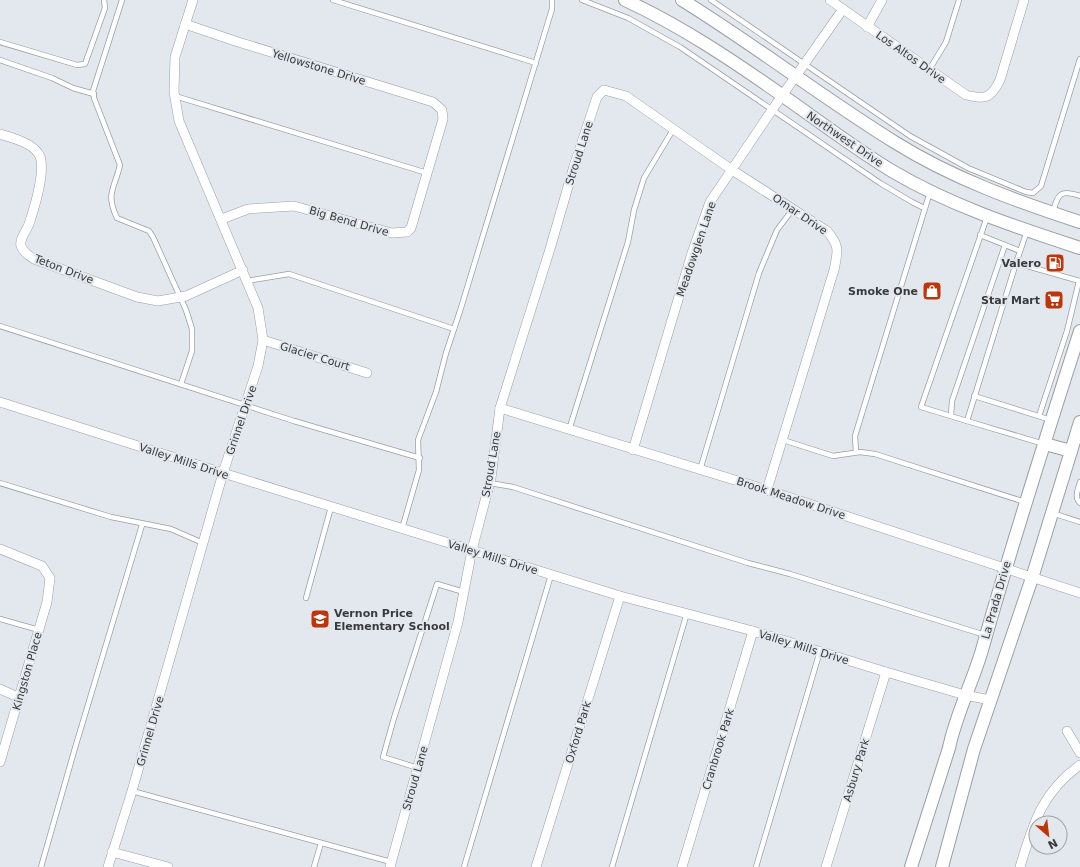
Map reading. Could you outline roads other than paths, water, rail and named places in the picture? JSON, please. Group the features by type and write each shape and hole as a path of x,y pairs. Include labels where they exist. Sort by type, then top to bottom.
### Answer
{"main road":[{"name":"Northwest Drive","path":"625,0 661,17 706,44 892,171 930,192 987,217 1080,248"},
{"path":"682,0 897,144 995,193 1080,222"},
{"name":"La Prada Drive","path":"911,867 949,748 953,728 978,664 1005,567 1080,331"},
{"path":"942,867 974,749 990,700 1000,677 1073,452 1080,422"},
{"path":"1045,444 1073,452"}],"street":[{"name":"Grinnel Drive","path":"108,867 132,791 223,473 247,404 258,366 263,340 258,308 222,219 179,121 175,96 175,57 193,0"},
{"name":"Los Altos Drive","path":"830,0 966,95 979,99 988,96 995,91 1000,80 1024,0"},
{"path":"867,27 882,0"},
{"name":"Meadowglen Lane","path":"633,450 692,253 710,202 782,95 843,9"},
{"name":"Yellowstone Drive","path":"186,24 235,42 433,102 442,110 443,119"},
{"name":"Omar Drive","path":"604,90 626,96 674,128 732,170 827,231 835,240 838,247 834,270 767,490"},
{"name":"Stroud Lane","path":"391,865 458,622 472,550 490,483 500,408 550,249 574,166 597,97 604,90"},
{"name":"Big Bend Drive","path":"222,219 248,209 294,206 392,233 407,232 411,228 443,119"},
{"name":"Teton Drive","path":"0,134 33,148 39,154 41,160 40,189 29,224 21,240 21,246 26,253 34,259 136,297 158,301 180,298 243,270"},
{"name":"Glacier Court","path":"263,340 367,373"},
{"name":"Valley Mills Drive","path":"0,402 331,507 620,596 753,631 886,672 965,695 990,700"},
{"name":"Brook Meadow Drive","path":"500,408 767,490 1005,567 1032,578 1080,593"},
{"name":"Kingston Place","path":"0,549 42,566 50,578 47,602 0,762"},
{"name":"Oxford Park","path":"536,867 620,596"},
{"name":"Cranbrook Park","path":"682,867 753,631"},
{"name":"Asbury Park","path":"826,867 886,672"},
{"path":"0,690 20,698"},
{"path":"1067,731 1080,753"},
{"path":"1020,867 1033,824 1052,789 1067,774 1080,765"},
{"path":"112,852 168,867"}],"lane":[{"path":"0,42 77,65 85,64 105,8 104,0"},
{"path":"122,0 94,94 98,110 120,165 110,197 111,205 117,218 149,231 156,243 190,320 193,342 190,361 181,384"},
{"path":"333,0 536,63"},
{"path":"402,529 419,470 420,458 418,440 436,392 552,9 552,0"},
{"path":"582,0 628,18 680,47 880,183 924,208"},
{"path":"711,0 910,136 968,168 1026,192 1033,193 1041,186 1080,59"},
{"path":"929,70 946,42 959,0"},
{"path":"0,60 52,78 72,88 94,94"},
{"path":"175,96 427,173"},
{"path":"569,430 628,242 644,178 674,128"},
{"path":"856,452 854,436 930,192"},
{"path":"1053,213 1057,198 1063,192 1069,192 1080,196"},
{"path":"700,470 759,273 777,230 793,209"},
{"path":"987,217 921,407 1045,444"},
{"path":"967,421 1027,231"},
{"path":"980,235 1020,251"},
{"path":"951,416 952,401 1005,245"},
{"path":"1016,263 1079,281 1067,331 1039,416"},
{"path":"247,282 288,274 454,330"},
{"path":"0,326 247,404 294,421 420,458"},
{"path":"974,396 1051,420"},
{"path":"783,440 833,456 856,452 875,454 1026,502"},
{"path":"1080,482 1076,494 1077,500 1080,503"},
{"path":"0,483 111,518 142,525 171,529 203,543"},
{"path":"490,483 513,487 748,563 798,576 985,635"},
{"path":"306,598 331,507"},
{"path":"1052,513 1080,522"},
{"path":"41,867 77,740 142,525"},
{"path":"464,867 551,575"},
{"path":"418,768 383,757 437,584 464,592"},
{"path":"612,867 687,613"},
{"path":"0,619 39,630"},
{"path":"756,867 820,651"},
{"path":"132,791 321,843 391,865"},
{"path":"314,867 321,843"}],"place":[{"name":"Valero","path":"1055,263"},
{"name":"Smoke One","path":"932,291"},
{"name":"Star Mart","path":"1054,300"},
{"name":"Vernon Price Elementary School","path":"320,619"}]}
